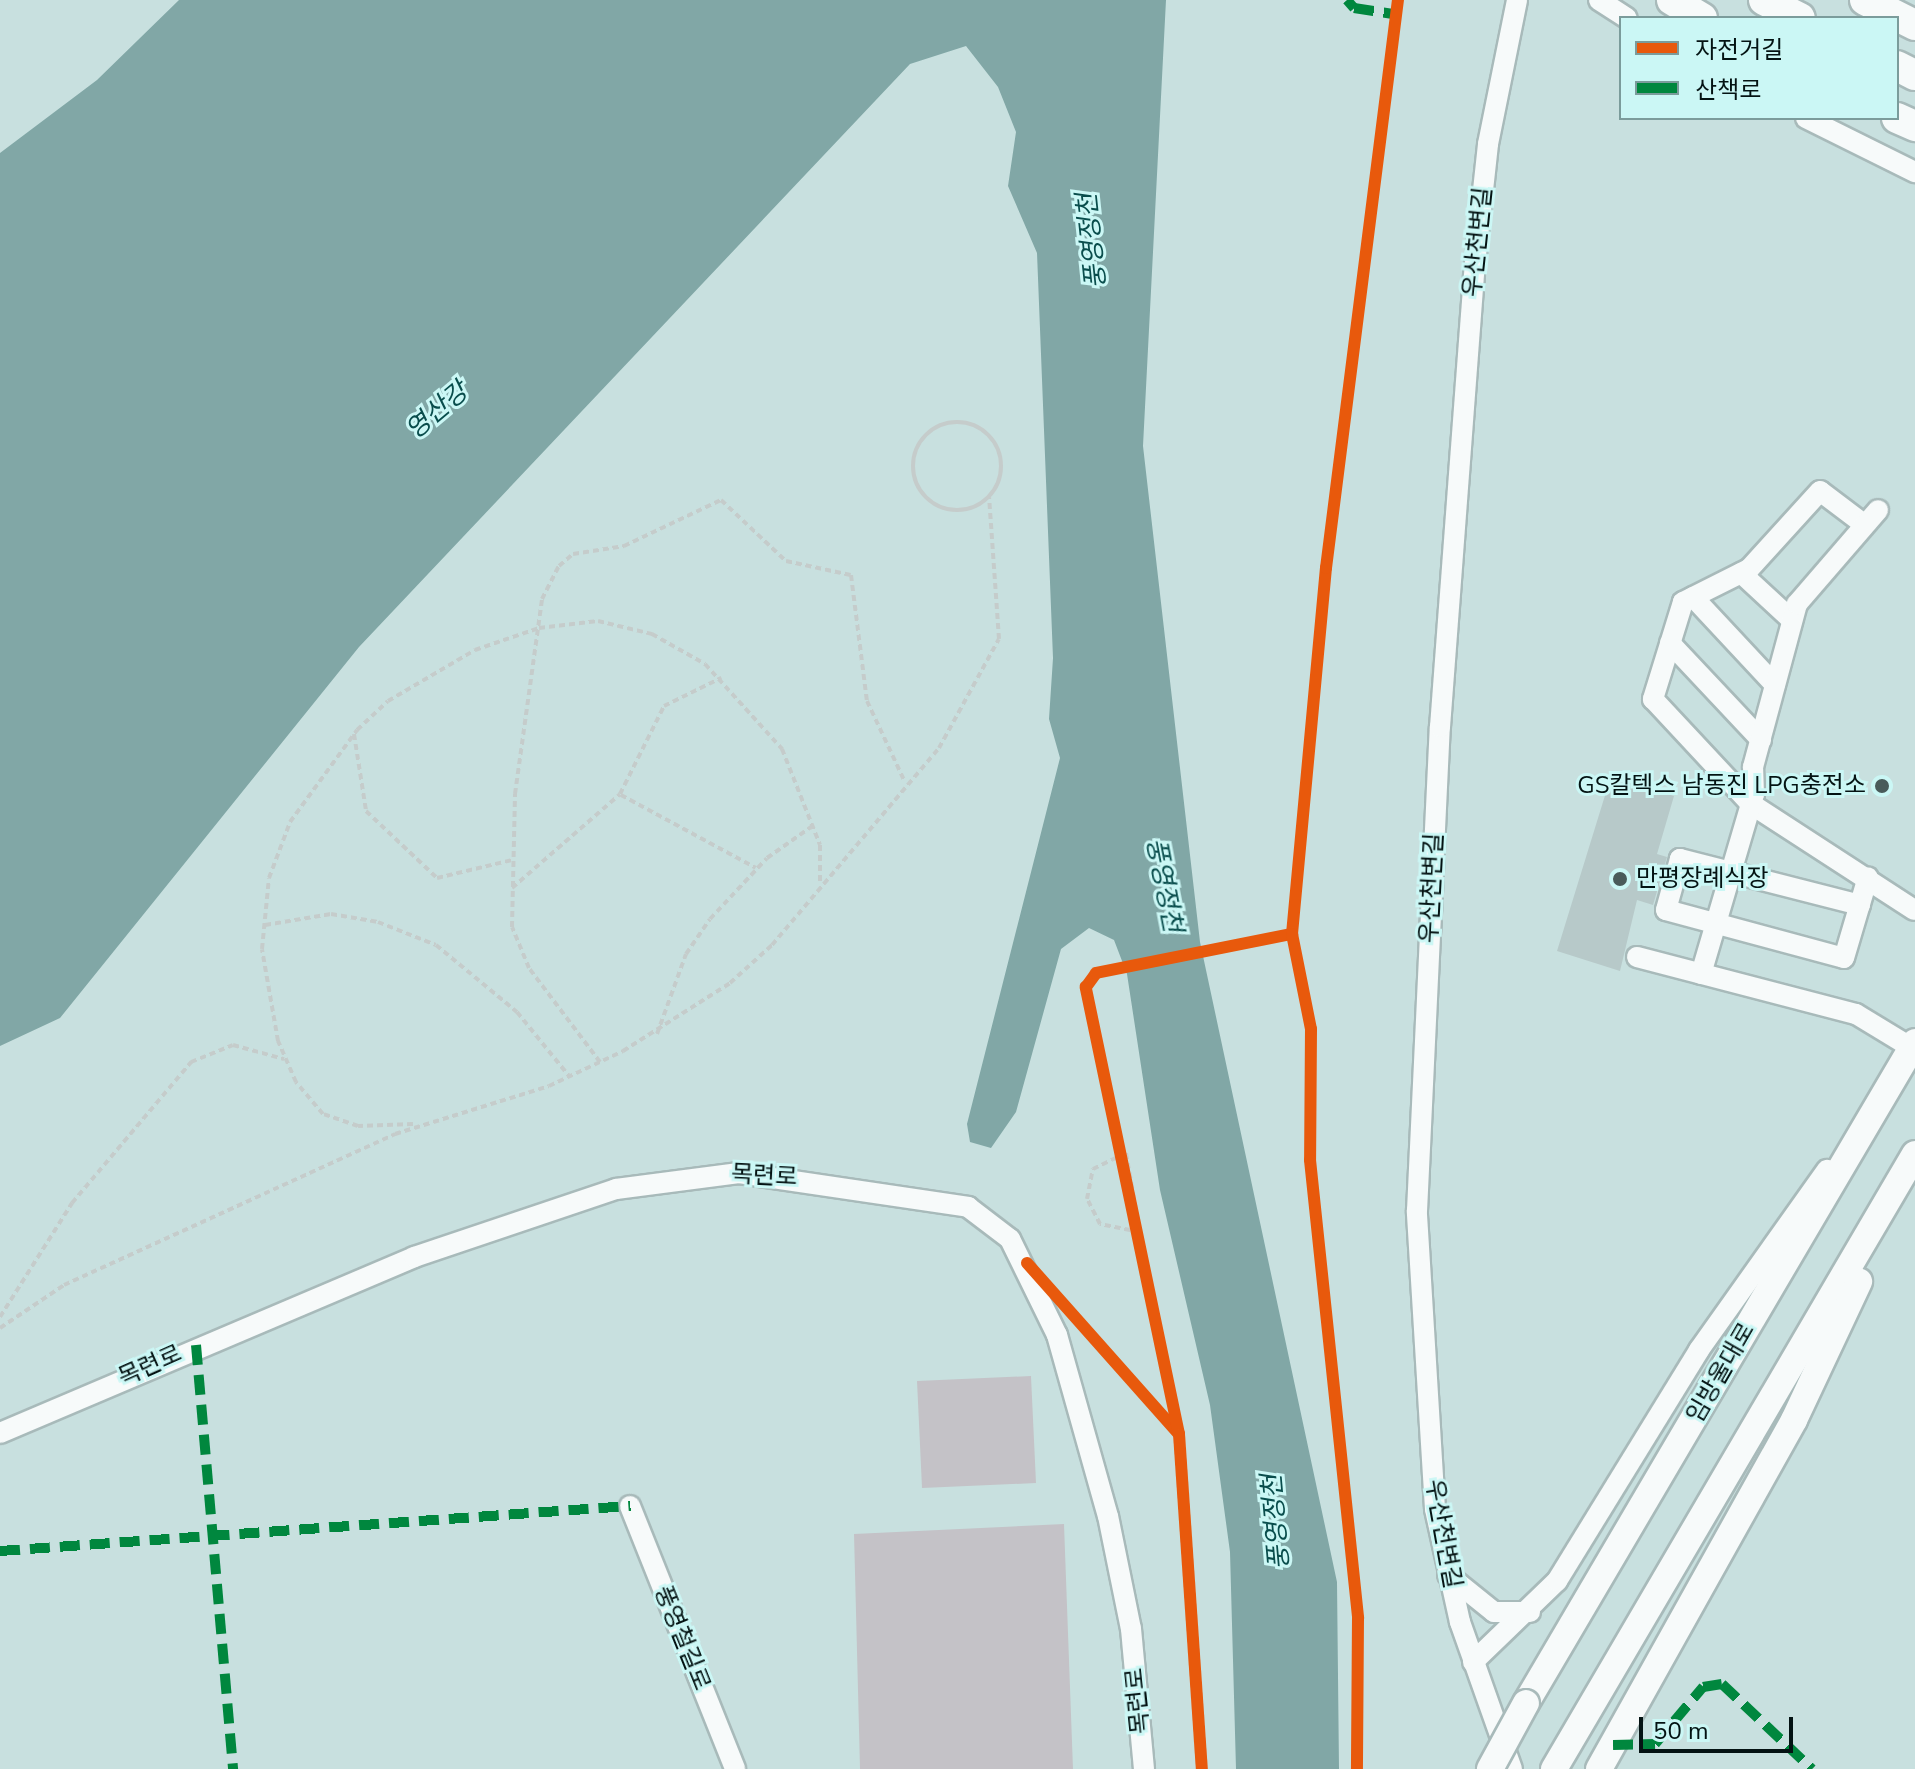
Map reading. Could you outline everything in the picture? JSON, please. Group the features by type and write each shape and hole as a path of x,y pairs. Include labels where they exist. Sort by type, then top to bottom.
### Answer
{"highway":[{"path":"1672,0 1699,16"},
{"path":"1764,0 1796,16"},
{"path":"1865,0 1897,16"}],"main road":[{"name":"임방울대로","path":"1490,1769 1910,1051"},
{"path":"1554,1769 1910,1162"},
{"path":"1599,1769 1794,1420 1910,1162"}],"street":[{"name":"우산천변길","path":"1512,1769 1473,1662 1448,1575 1435,1509 1417,1211 1440,727 1475,264 1488,144 1517,0"},
{"path":"1599,0 1624,16"},
{"path":"1810,120 1915,172"},
{"path":"1701,974 1727,871 1751,804 1761,740 1797,604 1869,516 1820,491 1741,573 1683,602 1653,699 1751,804 1868,877 1914,910"},
{"path":"1741,573 1792,620"},
{"path":"1693,597 1775,685"},
{"path":"1670,643 1761,740"},
{"path":"1860,905 1680,859 1666,910 1844,958 1860,905 1868,877"},
{"path":"1473,1662 1530,1612 1557,1581 1699,1350 1910,1051 1856,1014 1637,957"},
{"name":"목련로","path":"0,1433 414,1257 616,1189 739,1173 968,1207 1010,1239 1057,1335 1108,1516 1131,1629 1144,1769"},
{"name":"풍영철길로","path":"630,1506 735,1769"},
{"path":"1448,1575 1494,1612 1530,1612"}],"path":[{"path":"0,1328 64,1285 419,1124 569,1076 600,1062 657,1034 755,962 820,887 904,780 939,748 999,639 989,497 1001,473 988,434 948,422 921,438 912,467 923,496 950,510 989,497"},
{"path":"600,1062 519,951 512,888 512,860 539,628 548,583 573,554 624,546 721,500 786,561 851,575 867,701 904,780"},
{"path":"419,1124 358,1126 323,1114 287,1060 266,992 265,925 269,878 290,822 354,734 388,701 475,650 539,628 598,621 652,634 721,678 782,749 814,825 820,887"},
{"path":"512,888 620,794 664,706 721,678"},
{"path":"354,734 366,811 437,878 512,860"},
{"path":"620,794 756,868"},
{"path":"657,1034 686,954 756,868 814,825"},
{"path":"265,925 331,914 378,922 436,945 517,1012 569,1076"},
{"path":"0,1317 72,1203 191,1062 233,1045 287,1060"},
{"path":"1116,1138 1139,1248"},
{"path":"1119,1154 1093,1169 1089,1209 1109,1229 1136,1232"}],"shaded area":[{"path":"1031,1376 1036,1483 922,1488 917,1381"},
{"path":"1064,1524 1073,1769 860,1769 854,1534"}],"water":[{"path":"179,0 1166,0 1143,446 1200,942 1337,1582 1339,1769 1236,1769 1230,1552 1210,1405 1160,1190 1127,974 1114,940 1089,928 1061,949 1016,1112 991,1148 970,1142 967,1124 1060,758 1049,719 1053,658 1037,253 1008,186 1016,132 998,87 966,46 910,64 359,647 60,1018 0,1046 0,153 97,80"}],"building":[{"name":"만평장례식장","path":"1611,776 1674,796 1657,854 1667,857 1653,905 1637,900 1620,971 1557,951"}],"marked path":[{"path":"1347,0 1354,8 1399,15"},
{"path":"196,1345 233,1769"},
{"path":"0,1551 630,1506"},
{"path":"1613,1745 1655,1744 1703,1687 1722,1684 1812,1769"}],"cycle path":[{"path":"1292,934 1326,568 1398,0"},
{"path":"1027,1263 1179,1434 1086,987 1096,973 1292,934 1311,1029 1310,1160 1358,1618 1357,1769"},
{"path":"1179,1434 1202,1769"}],"place":[{"name":"GS칼텍스 남동진 LPG충전소","path":"1882,786"},
{"name":"만평장례식장","path":"1620,879"}],"water label":[{"name":"풍영정천","path":"1092,241"},
{"name":"영산강","path":"437,411"},
{"name":"풍영정천","path":"1164,885"},
{"name":"풍영정천","path":"1276,1522"}]}
